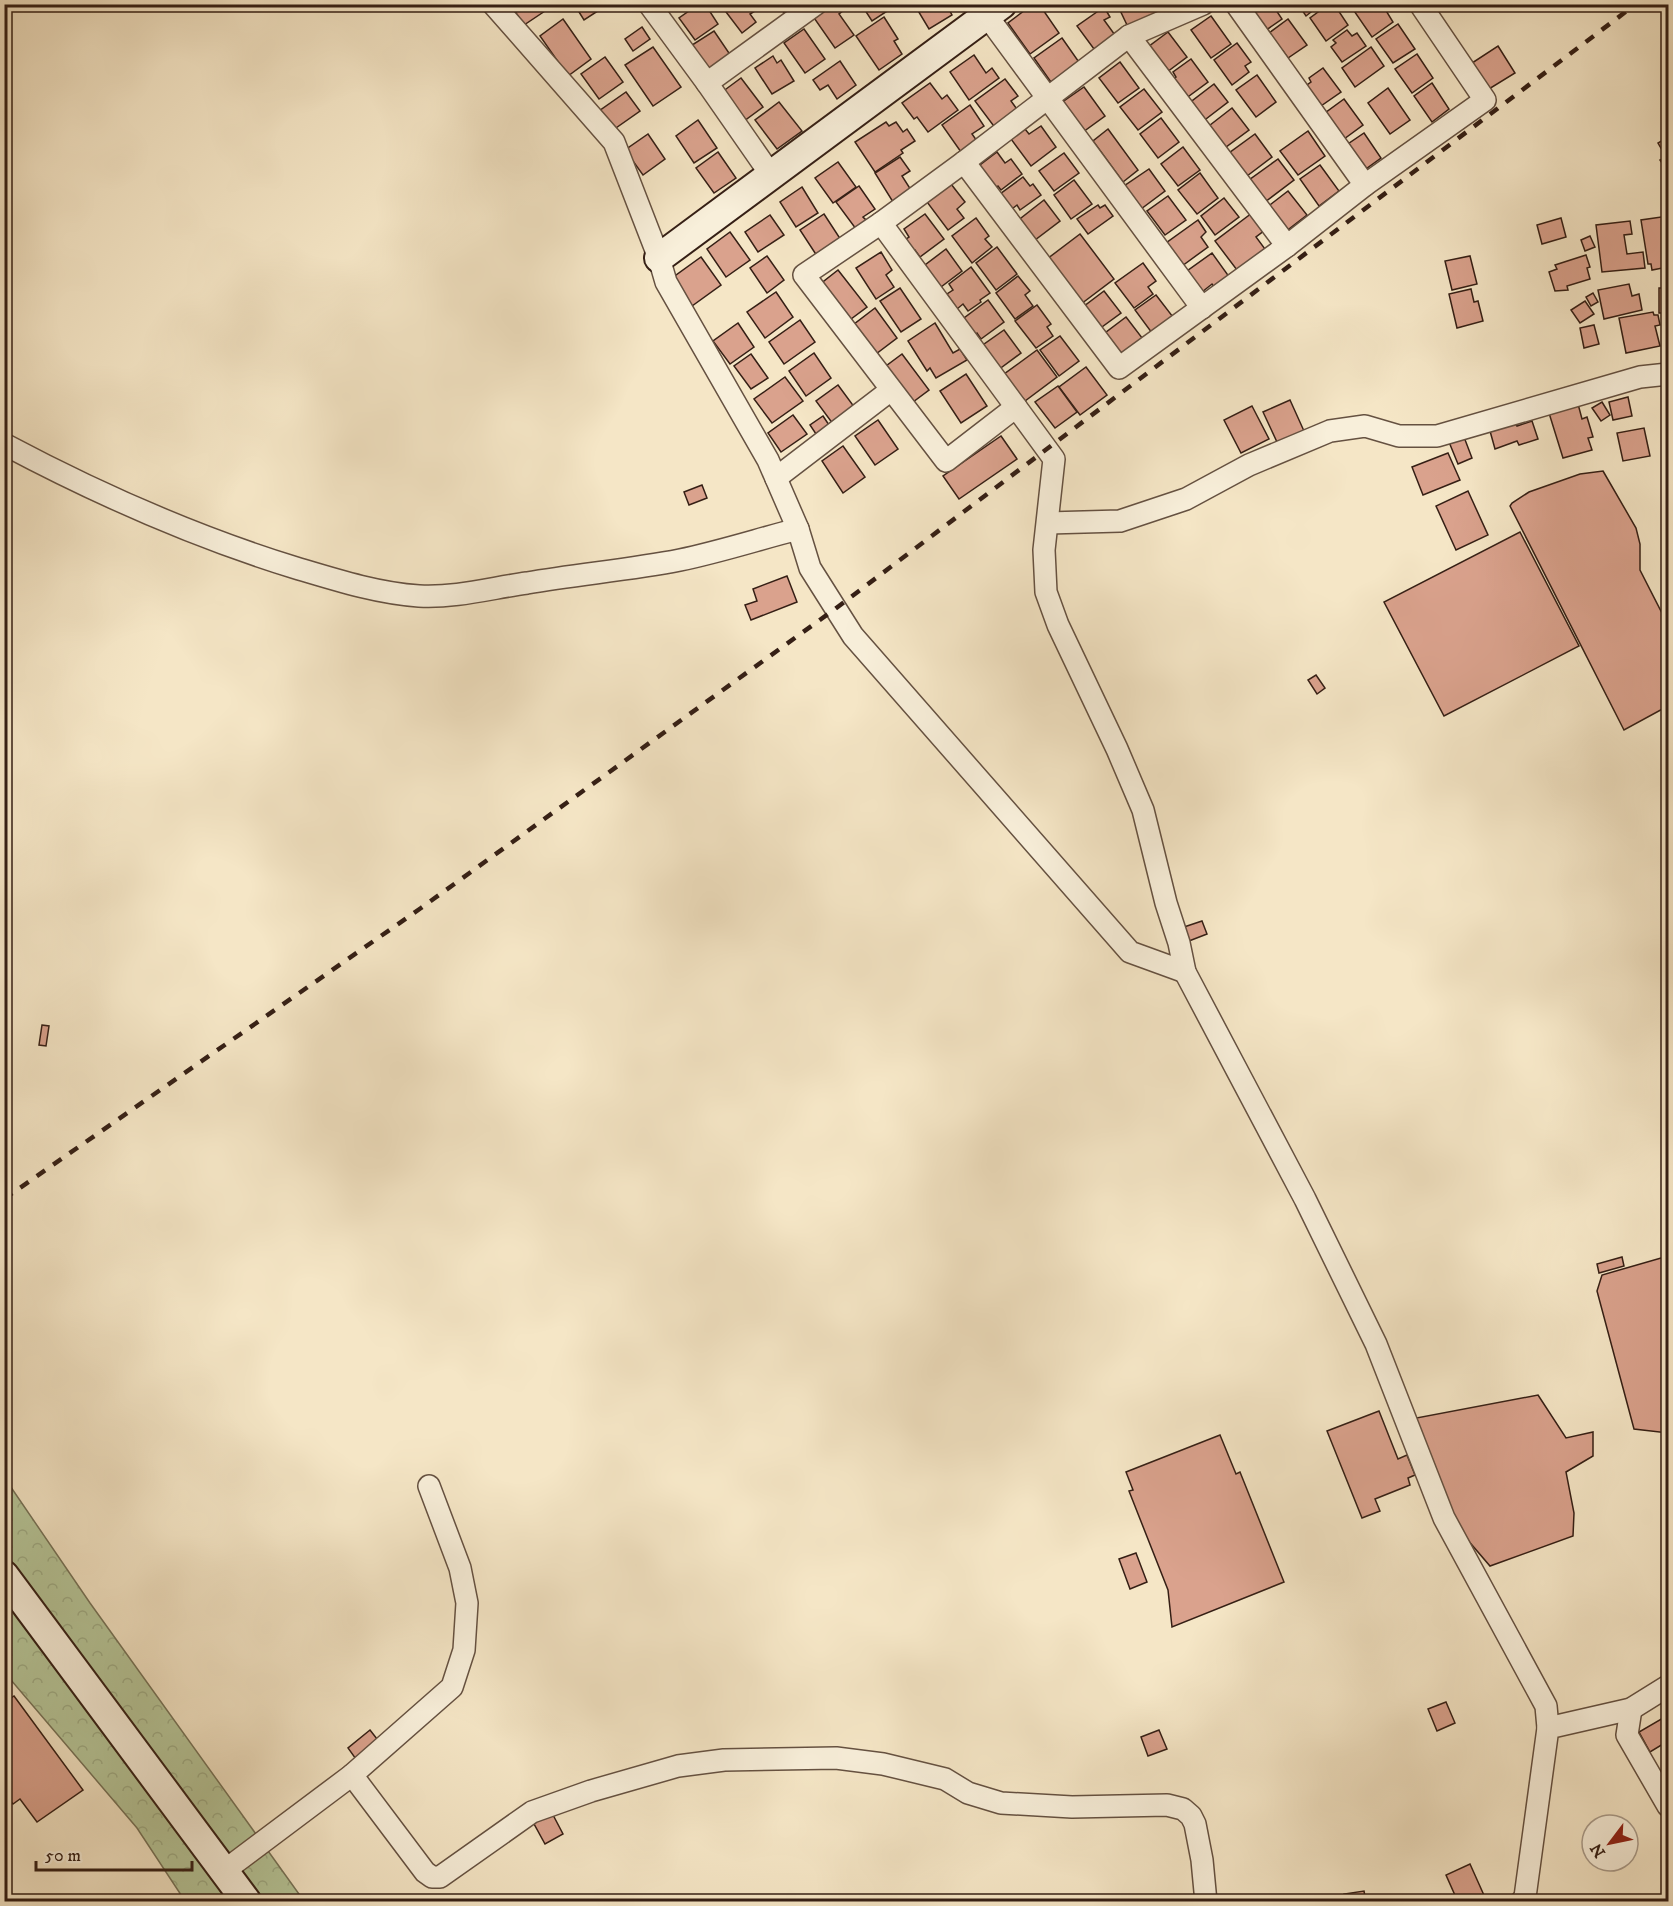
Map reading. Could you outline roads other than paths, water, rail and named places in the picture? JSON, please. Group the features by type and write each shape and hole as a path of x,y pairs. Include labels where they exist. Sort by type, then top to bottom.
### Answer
{"street":[{"path":"493,4 614,142 666,282 768,460 798,529 810,568 835,609 861,645 1130,952 1185,972"},
{"path":"649,4 771,175"},
{"path":"706,83 816,4"},
{"path":"1016,407 946,461 804,275 881,223 964,162 1129,36 1203,4"},
{"path":"1236,4 1365,184"},
{"path":"964,162 1119,368 1287,246 1365,184 1485,100 1420,4"},
{"path":"659,258 989,8 1048,98 1202,308"},
{"path":"1129,36 1287,246"},
{"path":"881,223 1054,459 1044,550 1046,592 1058,625 1117,749 1143,810 1185,972 1305,1199 1376,1344 1444,1518 1546,1706 1548,1728 1525,1897 1521,1902"},
{"path":"1048,523 1120,521 1186,499 1249,465 1330,431 1365,426 1399,436 1437,436 1640,377 1668,374"},
{"path":"776,478 891,390"},
{"path":"4,444 46,466 172,524 254,555 346,583 420,596 459,595 529,582 680,560 798,529"},
{"path":"224,1871 352,1776 452,1687 464,1650 467,1602 460,1568 429,1486"},
{"path":"4,1575 247,1902"},
{"path":"1548,1728 1631,1709 1668,1686"},
{"path":"1631,1709 1628,1735 1668,1806"},
{"path":"352,1776 425,1872 432,1877 440,1877 532,1812 556,1802 678,1766 724,1760 836,1758 883,1764 945,1779 968,1793 1001,1803 1072,1807 1167,1806 1184,1809 1195,1824 1202,1860 1206,1902"}],"railway":[{"path":"4,1199 421,908 835,609 1636,4"}]}
